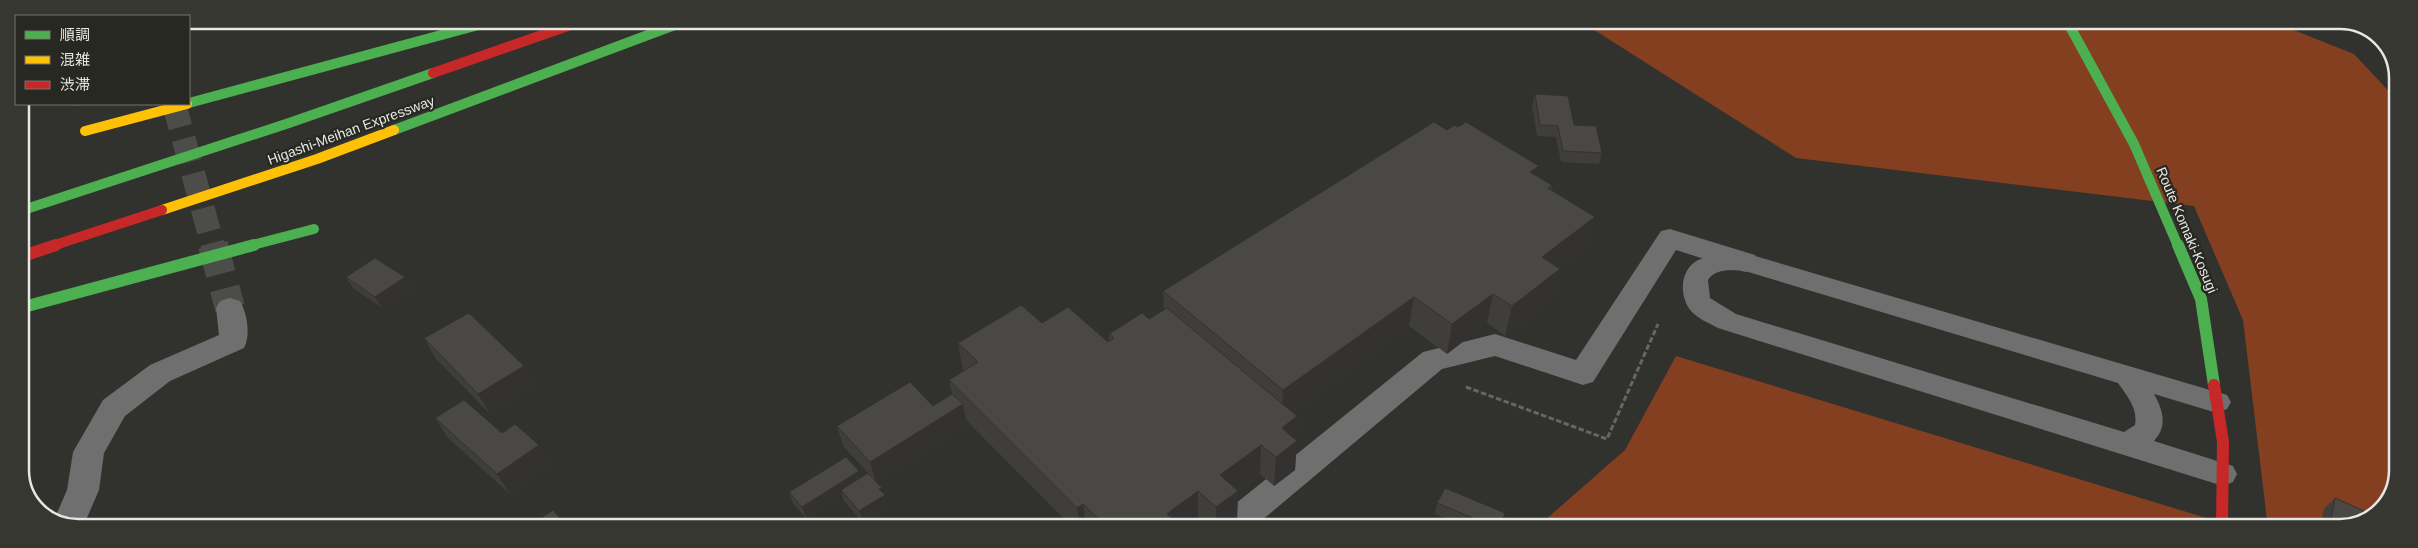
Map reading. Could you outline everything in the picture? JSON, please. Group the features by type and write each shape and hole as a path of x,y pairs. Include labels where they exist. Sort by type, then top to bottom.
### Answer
{"main road":[{"path":"190,103 464,29"},
{"name":"Higashi-Meihan Expressway","path":"29,208 289,123 560,29"},
{"name":"Higashi-Meihan Expressway","path":"29,255 317,159 664,29"},
{"name":"Route Komaki-Kosugi","path":"2070,29 2134,144 2201,299 2223,442 2222,519"},
{"path":"85,131 184,105"},
{"path":"29,306 314,229"}],"street":[{"path":"1241,519 1433,360 1495,345 1583,374 1670,238 1744,262"},
{"path":"71,518 83,490 88,452 114,408 160,373 234,340 230,308"}],"lane":[{"path":"2217,402 1744,262 1727,261 1702,268 1697,277 1695,286 1699,303 1709,312 1727,321 2223,474"},
{"path":"2126,444 2137,441 2144,435 2148,428 2150,417 2144,398 2128,376"}],"shaded area":[{"path":"1593,29 2291,29 2354,54 2389,91 2389,470 2387,486 2383,495 2370,509 2356,517 2340,519 2267,519 2243,320 2194,206 1796,158"},
{"path":"1676,356 2210,519 1546,519 1625,450"}],"building":[{"path":"1535,94 1568,96 1574,125 1596,126 1602,153 1563,151 1558,126 1540,125"},
{"path":"1434,122 1447,130 1454,125 1458,127 1466,122 1539,166 1530,172 1552,185 1548,188 1595,217 1542,257 1560,269 1512,306 1493,294 1452,324 1414,297 1283,390 1163,291"},
{"path":"375,258 405,277 375,297 346,277"},
{"path":"1021,305 1042,323 1068,307 1108,342 1114,338 1109,334 1142,313 1149,319 1167,308 1297,416 1282,428 1297,441 1276,457 1261,445 1220,475 1238,491 1216,507 1198,491 1167,514 1173,519 1099,519 1083,504 1077,508 949,380 978,362 958,343"},
{"path":"469,313 524,366 478,394 424,338"},
{"path":"910,382 933,406 952,394 963,404 870,462 837,426"},
{"path":"464,400 502,433 515,424 539,445 497,474 435,418"},
{"path":"846,457 859,471 802,507 789,492"},
{"path":"868,473 882,488 879,489 885,495 859,511 841,490"},
{"path":"1445,488 1505,513 1503,519 1475,519 1437,503"},
{"path":"2335,498 2366,512 2356,517 2331,519"},
{"path":"553,510 560,519 540,519"}],"tunnel":[{"path":"174,105 213,246"},
{"path":"213,245 230,308"}],"traffic: fast":[{"path":"190,103 464,29"},
{"path":"394,130 664,29"},
{"path":"2071,29 2134,144 2201,299 2214,385"},
{"path":"29,208 289,123 433,73"},
{"path":"29,306 314,229"}],"traffic: slow":[{"path":"85,131 183,105"},
{"path":"162,210 317,159 394,130"}],"traffic: jam":[{"path":"433,73 559,29"},
{"path":"29,254 162,210"},
{"path":"2214,385 2223,442 2222,519"}]}
